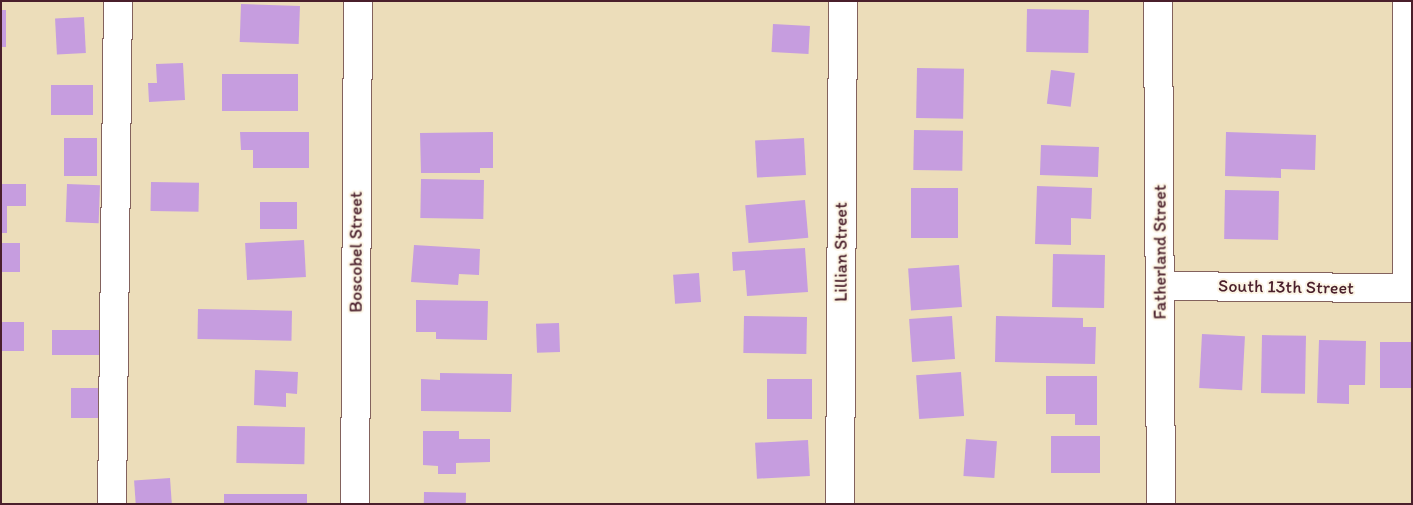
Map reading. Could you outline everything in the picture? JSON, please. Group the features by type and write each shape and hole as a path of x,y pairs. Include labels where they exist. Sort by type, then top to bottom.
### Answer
{"street":[{"path":"112,504 118,1"},
{"name":"Boscobel Street","path":"355,504 358,1"},
{"name":"Lillian Street","path":"840,504 843,1"},
{"name":"Fatherland Street","path":"1158,1 1160,504"},
{"path":"1407,1 1409,288"},
{"name":"South 13th Street","path":"1160,286 1409,288"}],"building":[{"path":"241,4 300,6 299,44 240,42"},
{"path":"1027,9 1089,10 1088,53 1026,52"},
{"path":"1,10 6,10 6,47 1,47"},
{"path":"84,17 86,53 57,54 55,19"},
{"path":"773,24 810,26 808,54 772,52"},
{"path":"183,63 185,100 149,102 148,83 157,83 156,64"},
{"path":"917,68 964,69 963,119 916,118"},
{"path":"1051,70 1075,73 1071,107 1047,104"},
{"path":"222,74 298,74 298,111 222,111"},
{"path":"51,85 93,85 93,115 51,115"},
{"path":"914,130 963,131 962,171 913,170"},
{"path":"240,132 309,132 309,168 253,168 253,150 241,150"},
{"path":"493,132 493,168 480,168 480,173 421,173 420,133"},
{"path":"1226,132 1316,135 1315,170 1281,169 1281,178 1225,176"},
{"path":"64,138 97,138 97,176 64,176"},
{"path":"804,138 806,175 757,178 755,141"},
{"path":"1041,145 1099,147 1098,177 1040,175"},
{"path":"421,179 484,180 483,219 420,218"},
{"path":"151,182 199,183 198,212 150,211"},
{"path":"1,184 26,184 26,206 7,206 7,233 1,233"},
{"path":"67,184 100,185 99,223 66,222"},
{"path":"1037,186 1092,188 1091,219 1071,218 1071,245 1035,244"},
{"path":"911,188 958,188 958,238 911,238"},
{"path":"1225,190 1279,191 1278,240 1224,239"},
{"path":"805,200 808,238 749,243 745,205"},
{"path":"260,202 297,202 297,229 260,229"},
{"path":"304,240 306,277 247,280 245,243"},
{"path":"1,243 20,243 20,272 1,272"},
{"path":"414,245 480,249 479,275 459,274 458,285 411,282"},
{"path":"805,248 808,292 747,296 745,270 733,271 732,252"},
{"path":"1053,254 1105,255 1104,308 1052,307"},
{"path":"959,265 962,307 911,310 908,269"},
{"path":"699,273 701,302 675,304 673,275"},
{"path":"416,300 488,301 487,340 436,339 436,332 416,332"},
{"path":"198,309 292,311 291,341 197,339"},
{"path":"744,316 807,317 806,354 743,353"},
{"path":"952,316 955,359 912,362 909,319"},
{"path":"996,316 1083,318 1083,327 1096,327 1095,364 995,362"},
{"path":"1,322 24,322 24,351 1,351"},
{"path":"559,323 560,352 537,353 536,324"},
{"path":"52,330 99,330 99,355 52,355"},
{"path":"1202,334 1245,336 1242,390 1199,388"},
{"path":"1262,335 1306,336 1305,394 1261,393"},
{"path":"1319,340 1366,341 1365,385 1349,385 1349,404 1317,403"},
{"path":"1380,342 1412,342 1412,388 1380,388"},
{"path":"255,370 298,372 297,394 286,393 286,407 254,405"},
{"path":"961,372 964,416 919,419 916,375"},
{"path":"440,373 512,374 511,412 421,411 421,379 440,380"},
{"path":"1046,376 1097,376 1097,425 1075,425 1075,414 1046,414"},
{"path":"767,379 812,379 812,419 767,419"},
{"path":"71,388 98,388 98,418 71,418"},
{"path":"237,426 305,427 304,464 236,463"},
{"path":"423,431 459,431 459,439 490,439 490,462 456,463 456,474 438,474 438,466 423,465"},
{"path":"1051,436 1100,436 1100,473 1051,473"},
{"path":"966,439 997,441 994,478 963,476"},
{"path":"808,440 810,476 757,479 755,443"},
{"path":"170,478 172,504 136,504 134,481"},
{"path":"424,492 466,493 466,504 424,504"},
{"path":"224,494 307,494 307,504 224,504"}]}
